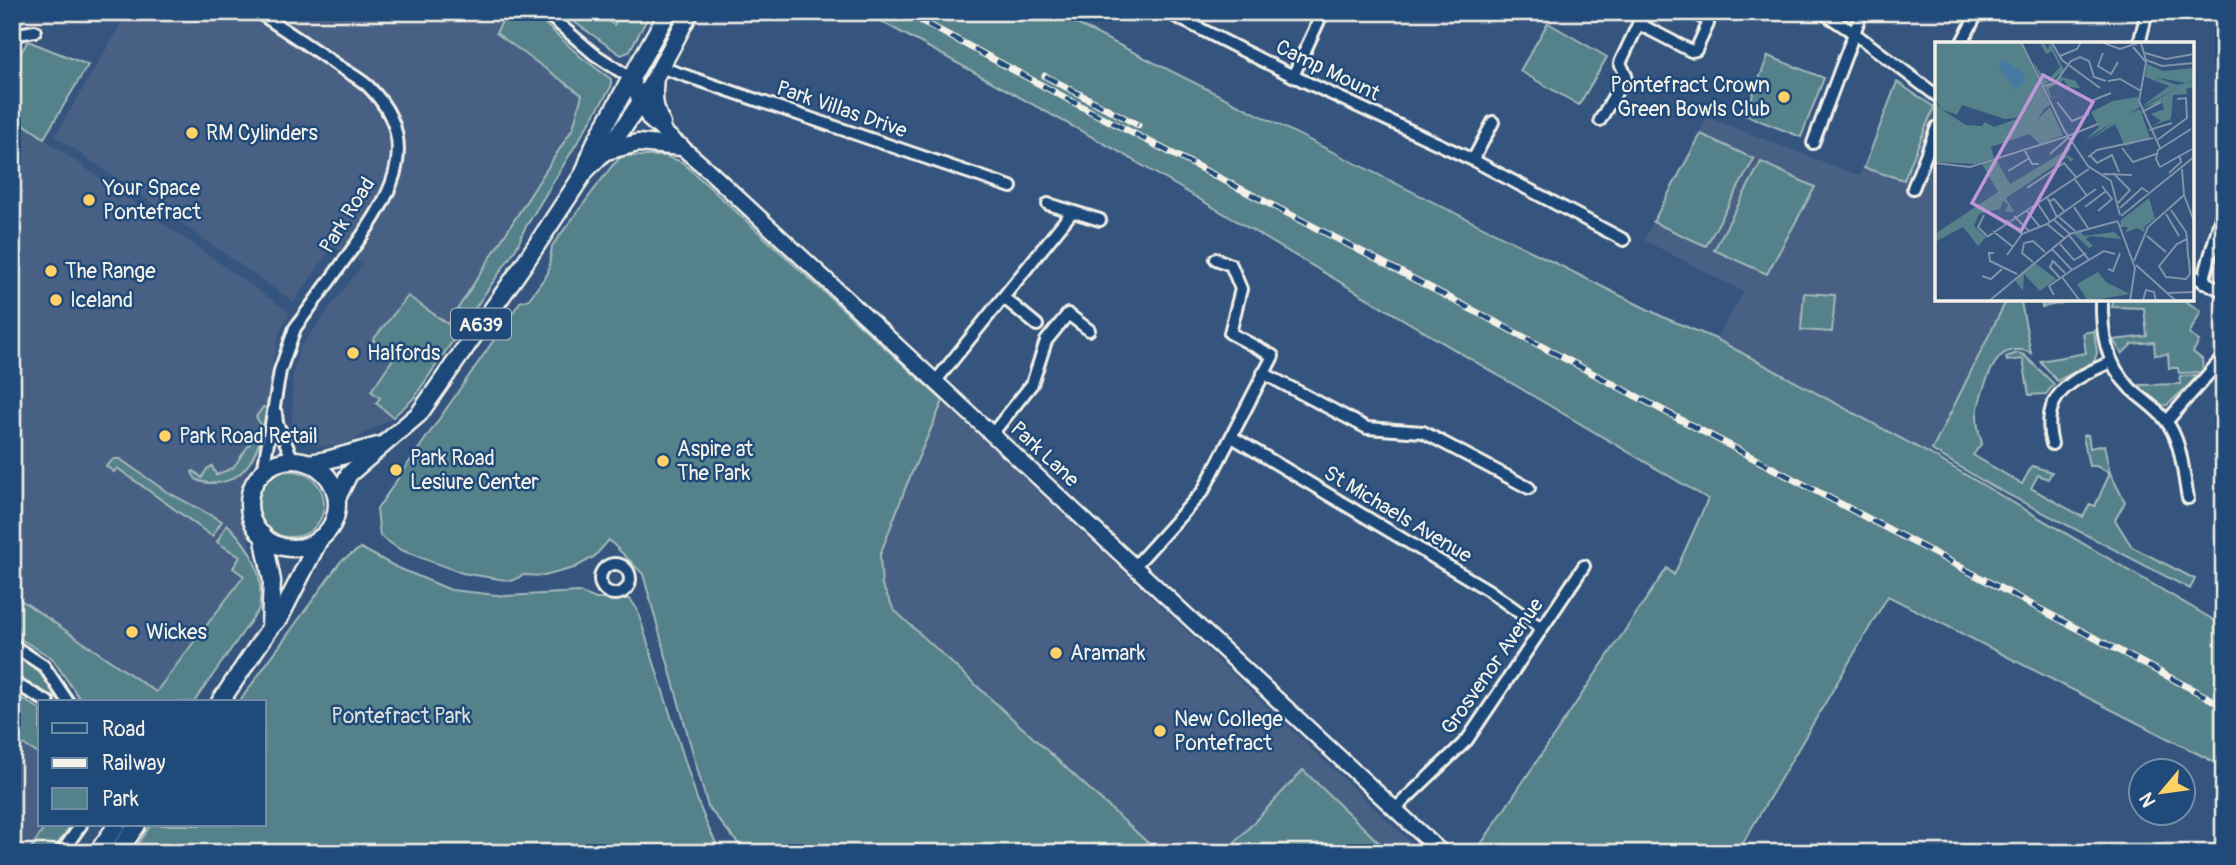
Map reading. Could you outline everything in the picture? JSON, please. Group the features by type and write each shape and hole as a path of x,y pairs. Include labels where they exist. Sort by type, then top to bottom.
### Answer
{"main road":[{"path":"632,79 668,12"},
{"path":"676,142 655,109 653,101 658,71 690,12"},
{"name":"A639","path":"320,538 332,523 337,498 349,474 390,441 425,405 584,173 606,151 640,103 658,71"},
{"name":"Park Lane","path":"632,79 640,103 650,120 1135,566 1442,853"},
{"name":"A639","path":"584,173 595,143 632,79"},
{"path":"606,151 638,143 676,142"},
{"name":"A639","path":"263,471 277,463 327,460 390,441"},
{"name":"Park Road","path":"301,461 324,473 337,498"},
{"name":"Park Road","path":"263,471 253,486 249,507 251,518 263,536 272,582 270,628"},
{"path":"263,536 281,546 291,548 302,547 320,538"},
{"path":"221,700 286,607 320,538"},
{"path":"97,853 116,826"},
{"path":"117,853 136,826"}],"street":[{"name":"Park Road","path":"258,12 368,86 392,119 398,153 387,197 366,231 295,328 280,371 263,471"},
{"path":"545,12 594,54 632,79"},
{"name":"Camp Mount","path":"1167,12 1293,76 1473,160 1624,240"},
{"path":"1293,76 1323,12"},
{"path":"1600,120 1626,75 1620,63 1644,12"},
{"path":"1639,24 1691,51 1696,50 1708,24 1707,20 1692,12"},
{"path":"1822,12 1935,92"},
{"path":"1813,144 1862,12"},
{"path":"1962,42 1978,12"},
{"path":"2140,42 2147,12"},
{"path":"12,35 35,31"},
{"name":"Park Villas Drive","path":"658,71 1011,187"},
{"path":"1473,160 1493,122"},
{"path":"1913,188 1935,132"},
{"path":"1048,204 1100,220"},
{"path":"2203,282 2224,206"},
{"path":"935,382 1072,212"},
{"path":"1135,566 1203,491 1273,356 1230,333 1241,289 1231,265 1216,259"},
{"path":"2194,276 2224,292"},
{"path":"1004,298 1037,325"},
{"path":"2102,301 2102,326 2111,362 2129,387 2167,421 2177,441 2188,498"},
{"path":"992,434 1032,384 1046,341 1068,314 1089,330"},
{"path":"2052,444 2048,422 2061,390 2077,377 2111,362"},
{"path":"2167,421 2219,362"},
{"path":"1263,373 1367,428 1423,432 1529,488"},
{"name":"Park Road","path":"275,407 277,423 301,461"},
{"name":"St Michaels Avenue","path":"1232,437 1488,590 1541,628"},
{"name":"Grosvenor Avenue","path":"1394,810 1467,740 1584,566"},
{"path":"12,645 44,666 67,700"},
{"path":"12,682 44,700"},
{"path":"61,853 80,826"}],"shaded area":[{"path":"128,12 507,12 496,33 582,96 573,128 448,324 413,399 393,417 339,445 309,444 292,427 293,374 299,349 363,264 333,246 294,302 55,136"},
{"path":"1897,82 1935,108 1935,301 2006,301 1930,454 1716,339 1744,292 1644,240 1707,117 1860,176"},
{"path":"12,116 290,313 280,332 271,369 262,442 246,474 243,510 251,552 244,576 156,693 12,594"},
{"name":"New College Pontefract","path":"943,401 1422,853 1159,853 894,610 882,585 880,555"},
{"path":"12,737 38,754 38,826 45,826 28,853 12,853"}],"green space":[{"path":"507,12 532,12 581,57 611,79 611,87 524,230 517,247 413,399 393,417 376,403 380,398 371,391 395,356 373,340 408,296 448,324 573,128 582,95 496,33"},
{"path":"560,12 594,12 614,25 623,12 651,12 629,52 621,55"},
{"path":"864,12 1053,12 1665,318 1716,339 1930,454 2224,626 2224,767 1888,596 1737,853 1475,853 1667,568 1674,575 1708,499 1116,150"},
{"path":"1548,23 1607,57 1579,105 1520,71"},
{"path":"28,41 88,65 44,138 12,116 12,67"},
{"name":"Pontefract Crown Green Bowls Club","path":"1768,56 1824,78 1801,137 1745,115"},
{"path":"1897,82 1934,107 1904,180 1864,168"},
{"path":"1701,134 1754,159 1706,246 1653,222"},
{"name":"Aspire at The Park","path":"622,156 665,156 682,162 943,401 880,555 882,585 894,610 1159,853 746,853 708,807 643,574 609,540 594,557 574,568 544,576 523,575 512,581 462,573 401,550 380,536 377,509 520,302 529,299 548,273 552,246"},
{"path":"1761,162 1815,187 1767,274 1714,250"},
{"path":"1804,293 1835,295 1832,332 1801,330"},
{"path":"2006,301 2026,301 2021,302 2031,353 2013,350 2005,353 1995,363 1977,412 1982,443 1973,455 2022,484 2032,466 2052,472 2048,479 2038,475 2031,488 2083,517 2090,504 2095,506 2110,473 2125,502 2115,520 2132,547 2195,579 2190,589 1988,484 1932,450"},
{"path":"2041,301 2062,301 2062,303 2042,307"},
{"path":"2114,301 2185,301 2201,311 2189,334 2199,341 2193,352 2202,359 2203,372 2179,373 2178,368 2169,368 2168,354 2155,355 2154,342 2132,344 2122,354 2113,340 2147,336 2144,308 2112,307"},
{"path":"2094,331 2097,353 2094,362 2057,381 2040,361 2086,353 2083,333"},
{"path":"2017,353 2024,355 2054,384 2046,394 2029,395 2023,359 2007,361 2006,357"},
{"path":"2200,375 2163,406 2143,391 2140,385 2180,384 2180,376"},
{"path":"263,407 268,408 262,434 245,469 224,482 209,483 196,479 192,472 194,471 202,478 212,466 216,475 233,468 262,426 256,417"},
{"path":"2088,435 2090,448 2104,445 2110,473 2096,466 2089,466 2083,436"},
{"path":"114,459 120,459 167,492 222,521 212,536 117,468 114,472 106,466"},
{"path":"291,471 304,474 314,481 321,491 324,504 321,517 314,527 304,534 291,537 278,534 268,527 261,517 258,504 261,491 268,481 278,474"},
{"path":"227,524 250,552 260,584 259,609 195,700 81,700 52,658 12,634 12,594 156,692 244,576 233,568 240,557 217,542"},
{"name":"Pontefract Park","path":"361,548 396,567 451,590 506,596 579,592 596,599 630,599 637,609 698,802 721,853 131,853 150,826 266,826 266,700 240,700 341,561"},
{"path":"12,653 34,666 59,700 12,675"},
{"path":"12,693 38,708 38,754 12,737"},
{"path":"1303,770 1390,853 1225,853"},
{"path":"45,826 70,826 51,853 28,853"}],"railway":[{"path":"905,12 2224,706"},
{"path":"1045,76 1138,125"}],"place":[{"name":"Pontefract Crown Green Bowls Club","path":"1784,97"},
{"name":"RM Cylinders","path":"192,133"},
{"name":"Your Space Pontefract","path":"89,200"},
{"name":"The Range","path":"51,271"},
{"name":"Iceland","path":"56,300"},
{"name":"Halfords","path":"353,353"},
{"name":"Park Road Retail","path":"165,436"},
{"name":"Aspire at The Park","path":"663,461"},
{"name":"Park Road Lesiure Center","path":"396,470"},
{"name":"Wickes","path":"132,632"},
{"name":"Aramark","path":"1056,653"},
{"name":"New College Pontefract","path":"1160,731"}]}
